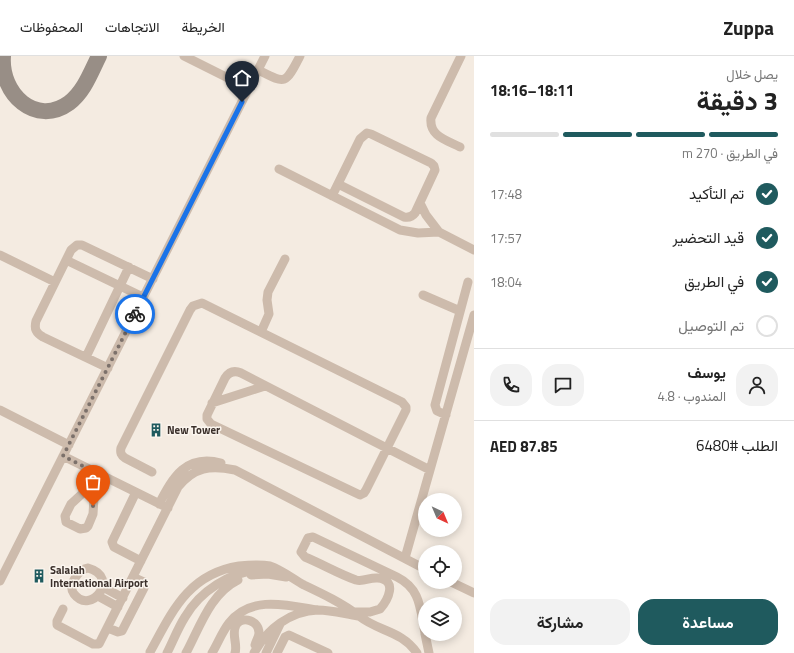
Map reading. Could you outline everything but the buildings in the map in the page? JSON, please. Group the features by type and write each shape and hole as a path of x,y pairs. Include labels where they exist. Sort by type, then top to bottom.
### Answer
{"street":[{"path":"184,56 248,88"},
{"path":"0,581 265,56"},
{"path":"258,70 277,80 282,80 287,78 300,56"},
{"path":"460,147 438,136 430,125 431,118 462,56"},
{"path":"332,196 360,139 366,133 431,163 435,170 434,175 420,202 412,216 408,218 338,184"},
{"path":"279,169 400,230 418,233 439,232"},
{"path":"420,202 426,215 439,232 474,250"},
{"path":"108,368 43,337 36,330 36,321 66,260 73,247 82,245 153,279"},
{"path":"0,254 55,282"},
{"path":"261,332 269,314 267,300 268,292 285,259"},
{"path":"66,260 143,297"},
{"path":"86,357 129,267"},
{"path":"446,415 436,411 435,405 468,282"},
{"path":"423,295 460,311"},
{"path":"152,472 122,456 120,452 121,448 193,306 202,303 405,404 406,410 387,448 366,490 360,495 211,424 207,419 207,415 225,378 232,372 241,373 265,386 387,448 430,470"},
{"path":"405,558 474,315"},
{"path":"212,404 265,386"},
{"path":"0,410 69,445"},
{"path":"63,456 168,508"},
{"path":"159,504 171,481 180,472 201,462 214,461 227,465 418,565"},
{"path":"62,609 57,625 93,644 99,644 178,487 187,477 200,470 213,467 235,470"},
{"path":"94,471 84,492 71,504 65,516 68,523 80,529 86,528 93,514 93,502 105,477"},
{"path":"136,492 112,542 114,547 142,561"},
{"path":"81,496 93,502"},
{"path":"212,653 230,622 242,612 251,608 270,604 357,614 380,609 390,593 386,581 378,578 358,580 303,556 301,552 308,538 313,537 404,580 417,597 418,602"},
{"path":"150,652 178,602 192,588 209,576 222,571 248,565 269,566 348,607 376,626 399,636 417,653"},
{"path":"84,569 93,569 101,576 103,587 98,596 88,600 82,600 72,591 72,586 77,576 84,569"},
{"path":"167,653 185,616 199,599 226,579 246,574 287,576"},
{"path":"186,653 209,608 218,596 229,584 246,574"},
{"path":"108,628 118,632 123,630 144,588 144,582 133,577"},
{"path":"103,587 123,598"},
{"path":"462,587 474,593"},
{"path":"98,596 118,607"},
{"path":"253,653 268,632 282,621 295,615 317,610"},
{"path":"234,653 236,648 234,630 238,623 250,620 256,625 259,632 253,653"},
{"path":"266,653 282,621"},
{"path":"279,649 285,637 291,635 328,653"},
{"path":"427,641 429,653"}],"taxiway":[{"path":"3,56 7,83 14,94 22,103 33,109 44,111 57,109 69,103 79,93 87,81 99,56"}],"way so far":[{"path":"93,506 94,498 105,477 63,456 135,314"}],"place":[{"name":"New Tower","path":"156,430"},
{"name":"Salalah International Airport","path":"39,576"}],"route":[{"path":"135,314 242,102"}]}
